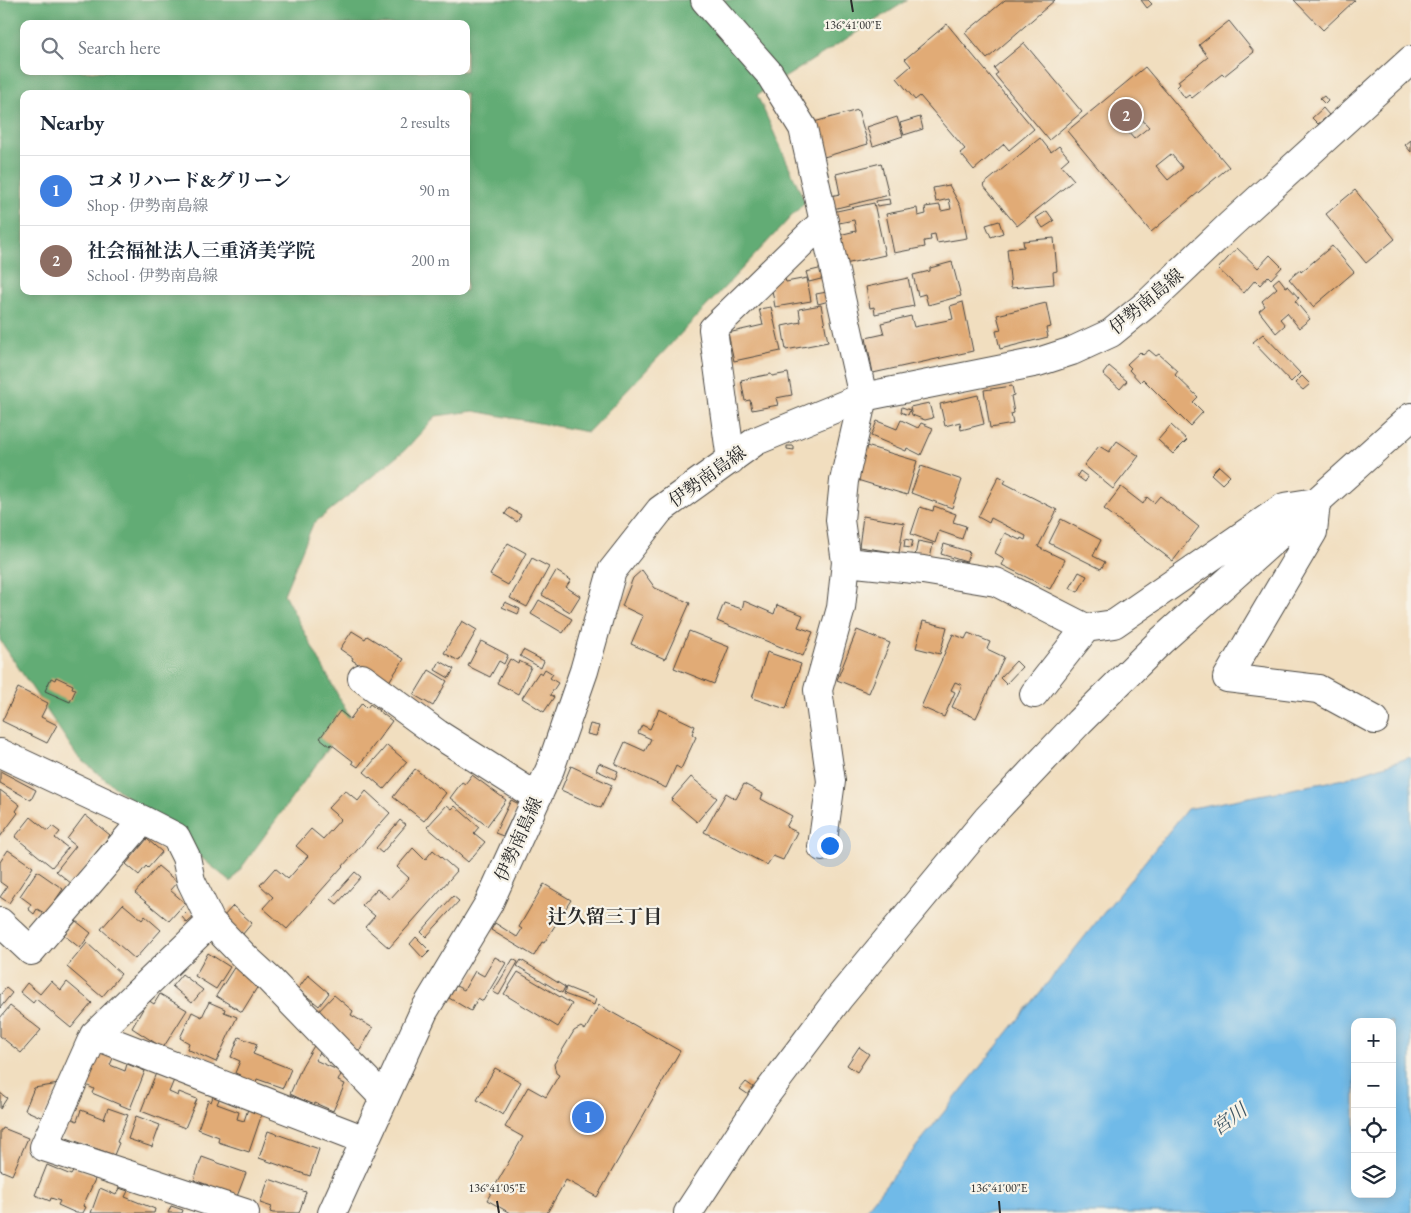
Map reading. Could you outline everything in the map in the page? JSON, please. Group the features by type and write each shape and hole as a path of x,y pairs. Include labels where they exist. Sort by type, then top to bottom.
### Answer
{"street":[{"path":"705,0 769,73 803,128 863,397 844,481 840,520 846,562 841,608 818,690 831,780 822,848"},
{"name":"伊勢南島線","path":"332,1213 424,1011 489,903 550,769 584,671 612,571 660,510 756,441 863,397 1038,362 1072,351 1112,333 1150,302 1230,225 1411,60"},
{"path":"730,460 713,329 824,221"},
{"path":"688,1213 762,1100 833,1005 987,819 1079,722 1161,641 1411,417"},
{"path":"846,562 922,570 996,582 1086,628 1114,624 1284,507 1316,502"},
{"path":"1316,502 1313,532 1227,678 1318,689 1375,720"},
{"path":"1034,694 1086,628"},
{"path":"362,678 438,734 537,798"},
{"path":"0,753 176,837 186,857 191,881 211,922 384,1098"},
{"path":"0,922 31,951 142,820"},
{"path":"211,922 94,1035 44,1147 245,1213"},
{"path":"94,1035 365,1140"}],"green space":[{"path":"0,0 908,0 757,95 805,202 588,432 474,411 436,416 405,450 313,524 284,594 350,718 231,882 78,757 0,640"}],"water":[{"name":"宮川","path":"1411,757 1411,1213 863,1213 1187,809 1344,779"}],"building":[{"path":"1005,0 1055,0 987,59 965,33"},
{"path":"1141,0 1148,0 1152,4 1147,8"},
{"path":"1294,0 1355,0 1323,30"},
{"path":"1229,21 1254,52 1192,98 1189,95 1185,98 1177,87 1180,84 1178,81 1208,57 1199,45"},
{"path":"947,24 1034,129 1009,150 1004,144 974,170 960,153 965,149 920,96 915,100 897,78 911,66 905,59"},
{"path":"1024,43 1082,112 1049,140 995,75 998,73 994,68"},
{"path":"1145,67 1229,167 1151,232 1067,131","holes":["1136,113 1149,127 1134,139 1122,125","1171,154 1183,168 1168,180 1156,166"]},
{"path":"1324,96 1328,101 1325,104 1320,99"},
{"path":"1323,108 1329,115 1318,124 1312,118"},
{"path":"858,110 868,144 824,157 814,122"},
{"path":"897,117 903,136 873,146 867,127"},
{"path":"920,117 923,129 904,135 900,123"},
{"path":"1040,138 1051,152 1059,146 1069,158 1061,165 1074,180 1017,226 983,185"},
{"path":"1411,140 1411,152 1405,145"},
{"path":"881,163 889,195 833,209 830,196 840,194 836,174"},
{"path":"949,185 961,207 967,238 937,243 935,234 930,235 931,240 924,241 925,247 894,253 886,214 917,208 918,216 926,214 925,207 940,205 941,211 951,209 949,199 936,202 933,188"},
{"path":"1355,190 1395,239 1366,263 1326,214"},
{"path":"889,199 890,204 877,206 876,201"},
{"path":"874,203 885,255 845,264 839,235 856,231 854,220 834,224 832,212"},
{"path":"1047,211 1054,221 1043,228 1036,218"},
{"path":"999,221 1003,233 991,237 986,225"},
{"path":"1054,238 1057,271 1053,272 1054,284 1011,288 1007,249 1024,247 1023,241"},
{"path":"1332,246 1354,272 1313,307 1289,279 1300,270 1301,272"},
{"path":"1237,248 1258,268 1270,255 1282,267 1271,279 1268,276 1260,285 1255,280 1244,293 1218,269"},
{"path":"952,262 961,296 928,305 925,294 918,296 913,275 930,271 930,268"},
{"path":"823,268 825,278 809,282 806,272"},
{"path":"784,276 786,282 807,278 811,301 775,307 770,279"},
{"path":"908,278 914,306 875,314 874,307 870,308 866,287"},
{"path":"1279,278 1299,298 1295,301 1310,319 1299,328 1287,313 1280,319 1285,325 1276,333 1259,311 1265,306 1262,301 1277,288 1273,283"},
{"path":"827,292 829,301 818,304 816,294"},
{"path":"963,302 973,351 873,373 866,338 884,334 881,323 911,316 914,327 953,319 950,306"},
{"path":"1046,303 1051,327 1046,328 1048,337 1000,349 996,331 1001,330 997,315"},
{"path":"821,305 828,342 786,350 782,326 801,322 799,309"},
{"path":"771,307 781,351 734,361 728,333 763,325 759,309"},
{"path":"1263,334 1300,373 1291,382 1253,342"},
{"path":"1149,350 1156,356 1159,354 1178,371 1175,375 1198,397 1193,402 1203,412 1190,426 1143,379 1140,382 1129,370 1131,368 1127,364 1140,352 1143,355"},
{"path":"1109,366 1127,381 1120,389 1103,374"},
{"path":"788,373 792,395 776,398 778,405 752,410 750,400 745,401 741,380 771,374 772,376"},
{"path":"1302,376 1310,384 1303,390 1295,383"},
{"path":"1012,386 1014,395 1011,396 1014,413 1011,414 1013,424 990,428 984,390"},
{"path":"978,395 984,424 961,430 960,422 945,426 940,404"},
{"path":"929,403 933,418 925,420 912,415 910,407"},
{"path":"902,407 910,410 908,415 901,412"},
{"path":"901,420 918,428 921,423 933,428 921,455 907,448 906,451 871,436 877,421 897,429"},
{"path":"1171,425 1187,440 1173,454 1158,440"},
{"path":"1117,441 1139,456 1113,489 1084,465 1099,446 1109,452"},
{"path":"863,445 917,461 907,495 854,479"},
{"path":"787,446 794,446 794,450 787,449"},
{"path":"921,466 962,480 952,508 911,493"},
{"path":"1219,466 1230,476 1222,484 1211,474"},
{"path":"1080,471 1088,477 1085,482 1077,476"},
{"path":"999,476 1006,480 1004,483 1057,510 1038,547 1065,560 1050,589 1002,565 1005,559 995,553 1005,533 1020,540 1021,538 1025,540 1026,536 991,518 989,523 978,517"},
{"path":"1121,487 1143,504 1147,497 1154,503 1160,496 1199,527 1173,561 1104,509"},
{"path":"934,506 956,514 953,522 966,526 962,539 939,531 935,543 911,534 920,507 933,511"},
{"path":"509,508 521,515 517,522 505,514"},
{"path":"863,516 904,523 899,553 859,547"},
{"path":"1061,519 1101,540 1093,556 1105,562 1101,569 1049,543"},
{"path":"905,539 913,541 911,548 904,547"},
{"path":"918,541 933,544 930,559 915,556"},
{"path":"508,543 526,553 508,585 490,575"},
{"path":"944,544 970,552 966,562 941,554"},
{"path":"532,558 549,567 527,607 510,598"},
{"path":"642,570 655,588 690,603 665,659 631,644 643,616 622,606 633,578"},
{"path":"556,571 571,580 566,587 580,596 570,612 542,595"},
{"path":"1079,572 1087,576 1078,592 1070,588"},
{"path":"539,600 572,619 563,633 531,614"},
{"path":"744,601 774,614 777,605 803,615 798,627 813,632 803,656 717,621 724,603 742,609"},
{"path":"505,602 520,609 518,614 502,607"},
{"path":"462,621 477,630 459,661 444,653"},
{"path":"923,621 947,627 940,654 916,648"},
{"path":"857,630 890,643 869,693 837,680"},
{"path":"352,631 365,639 367,636 404,659 388,683 352,660 353,658 340,649"},
{"path":"689,631 729,647 714,684 674,668"},
{"path":"968,633 990,642 987,649 1004,657 976,718 952,707 962,685 955,682 951,690 955,692 944,717 921,707 953,634 965,639"},
{"path":"481,641 508,655 504,664 499,661 490,677 468,666"},
{"path":"523,650 544,661 541,668 520,656"},
{"path":"767,652 801,664 786,709 752,698"},
{"path":"510,659 518,664 519,661 531,667 518,694 497,683"},
{"path":"440,661 454,669 449,678 435,670"},
{"path":"1016,661 1022,667 1006,684 1000,678"},
{"path":"545,669 553,674 550,678 558,683 550,695 554,697 544,712 522,698 539,672 542,674"},
{"path":"429,670 447,681 433,706 414,695"},
{"path":"56,677 73,685 72,688 76,689 70,702 45,691 51,678 55,680"},
{"path":"18,688 48,703 41,717 57,725 47,743 2,721"},
{"path":"362,703 367,708 370,704 392,721 358,767 331,744 330,746 320,738 340,711 350,719"},
{"path":"659,709 695,726 692,734 696,737 681,769 676,766 666,788 615,764 625,742 645,751 651,739 638,733 642,725 650,729"},
{"path":"590,724 599,726 596,736 587,734"},
{"path":"387,745 407,762 384,789 364,772"},
{"path":"599,763 618,771 615,779 596,770"},
{"path":"571,766 612,785 601,808 561,790"},
{"path":"415,769 446,793 424,821 393,797"},
{"path":"0,771 36,790 31,800 0,783"},
{"path":"472,775 506,800 487,826 450,798 462,782 465,784"},
{"path":"691,777 717,798 697,822 671,800"},
{"path":"744,784 763,794 761,799 792,816 786,827 797,832 783,860 773,856 767,865 704,832 726,793 736,799"},
{"path":"0,790 20,805 16,811 18,813 0,837"},
{"path":"345,790 358,801 366,791 390,813 287,929 263,908 273,897 260,885 275,868 288,879 308,856 296,846 311,829 323,839 341,819 328,808"},
{"path":"511,800 519,804 503,836 495,833"},
{"path":"447,805 452,809 455,806 479,827 474,833 485,842 468,862 427,827"},
{"path":"85,815 110,835 72,884 56,871 76,846 67,839"},
{"path":"31,817 48,831 52,826 60,832 55,838 68,848 52,867 15,837"},
{"path":"400,820 406,825 382,853 376,848"},
{"path":"147,839 162,852 139,875 126,864"},
{"path":"413,848 425,860 433,850 457,871 389,948 365,927 375,916 362,905 377,889 390,899 409,878 397,867"},
{"path":"8,850 33,867 9,903 0,897 7,887 0,882 0,862"},
{"path":"158,866 177,882 170,890 185,903 169,921 135,893"},
{"path":"37,871 63,889 46,914 37,909 34,914 28,909 31,904 20,896"},
{"path":"355,872 361,877 337,904 331,899"},
{"path":"544,884 571,900 534,956 491,930 495,923 517,937 522,929 519,927"},
{"path":"453,896 459,901 426,937 421,932"},
{"path":"123,904 142,920 145,916 161,930 135,959 101,929"},
{"path":"233,906 252,923 242,935 222,918"},
{"path":"189,910 195,916 187,923 182,917"},
{"path":"76,921 91,933 80,948 64,935"},
{"path":"416,937 430,951 423,958 410,944"},
{"path":"87,943 121,974 102,997 67,967"},
{"path":"208,953 230,967 216,989 195,976"},
{"path":"495,957 506,963 483,1001 478,998 471,1011 449,998 456,986 464,990 475,971 484,976"},
{"path":"513,959 518,962 499,995 493,992"},
{"path":"521,960 565,987 562,993 517,966"},
{"path":"235,966 255,979 252,983 258,986 242,1012 216,996"},
{"path":"518,972 572,1004 558,1027 504,994"},
{"path":"182,974 203,990 192,1003 172,986"},
{"path":"308,975 329,993 319,1006 298,989"},
{"path":"51,981 61,990 67,982 92,1003 71,1028 36,999 33,1003 20,992 27,983 40,994"},
{"path":"566,987 596,999 594,1005 564,994"},
{"path":"6,988 12,993 0,1008 0,995"},
{"path":"160,994 187,1010 163,1048 132,1028 148,1000 154,1004"},
{"path":"334,995 353,1011 351,1015 373,1028 359,1052 337,1038 314,1016"},
{"path":"209,1002 225,1009 224,1012 237,1017 216,1062 187,1049 189,1043 180,1038 192,1012 202,1017"},
{"path":"599,1005 680,1051 597,1197 566,1180 547,1213 510,1213 487,1200 523,1137 505,1127 528,1087 546,1097 559,1075 556,1073 554,1064 574,1031 581,1027 585,1030"},
{"path":"10,1006 41,1030 21,1053 0,1036 0,1018"},
{"path":"239,1037 257,1044 253,1054 291,1069 283,1088 257,1079 255,1085 238,1079 240,1075 235,1073 240,1061 231,1057"},
{"path":"315,1044 322,1049 315,1060 342,1072 338,1081 345,1084 333,1111 290,1094 302,1066"},
{"path":"859,1047 869,1054 857,1072 847,1065"},
{"path":"101,1051 114,1056 110,1065 125,1071 127,1064 145,1071 130,1109 92,1093 94,1089 86,1085"},
{"path":"495,1068 521,1082 503,1115 477,1100"},
{"path":"156,1073 174,1080 169,1092 178,1096 179,1092 197,1099 185,1128 141,1111"},
{"path":"746,1082 753,1087 749,1095 740,1089"},
{"path":"59,1084 43,1118 25,1110 34,1088"},
{"path":"0,1093 7,1098 0,1109"},
{"path":"214,1094 220,1097 217,1104 239,1112 237,1119 244,1121 248,1109 262,1114 249,1152 218,1142 219,1137 198,1129 208,1100 211,1102"},
{"path":"108,1108 128,1115 114,1155 64,1137 64,1130 69,1117 77,1121 81,1110 104,1119"},
{"path":"136,1116 160,1125 152,1147 128,1139"},
{"path":"3,1128 28,1138 12,1175 0,1170 0,1130"},
{"path":"268,1131 319,1149 310,1176 259,1158"},
{"path":"202,1157 246,1173 236,1199 207,1188 208,1185 194,1180"},
{"path":"47,1165 71,1175 75,1168 96,1177 83,1206 86,1207 83,1213 76,1213 58,1205 60,1201 51,1198 50,1201 35,1195"},
{"path":"269,1179 306,1192 299,1213 273,1213 270,1212 272,1207 260,1203"},
{"path":"100,1188 116,1195 119,1188 128,1191 125,1197 155,1209 154,1213 91,1213"},
{"path":"171,1206 183,1210 182,1213 168,1213"}],"place":[{"name":"社会福祉法人三重済美学院","path":"1126,115"},
{"name":"コメリハード&グリーン","path":"588,1117"}],"district":[{"name":"辻久留三丁目","path":"605,916"}]}
